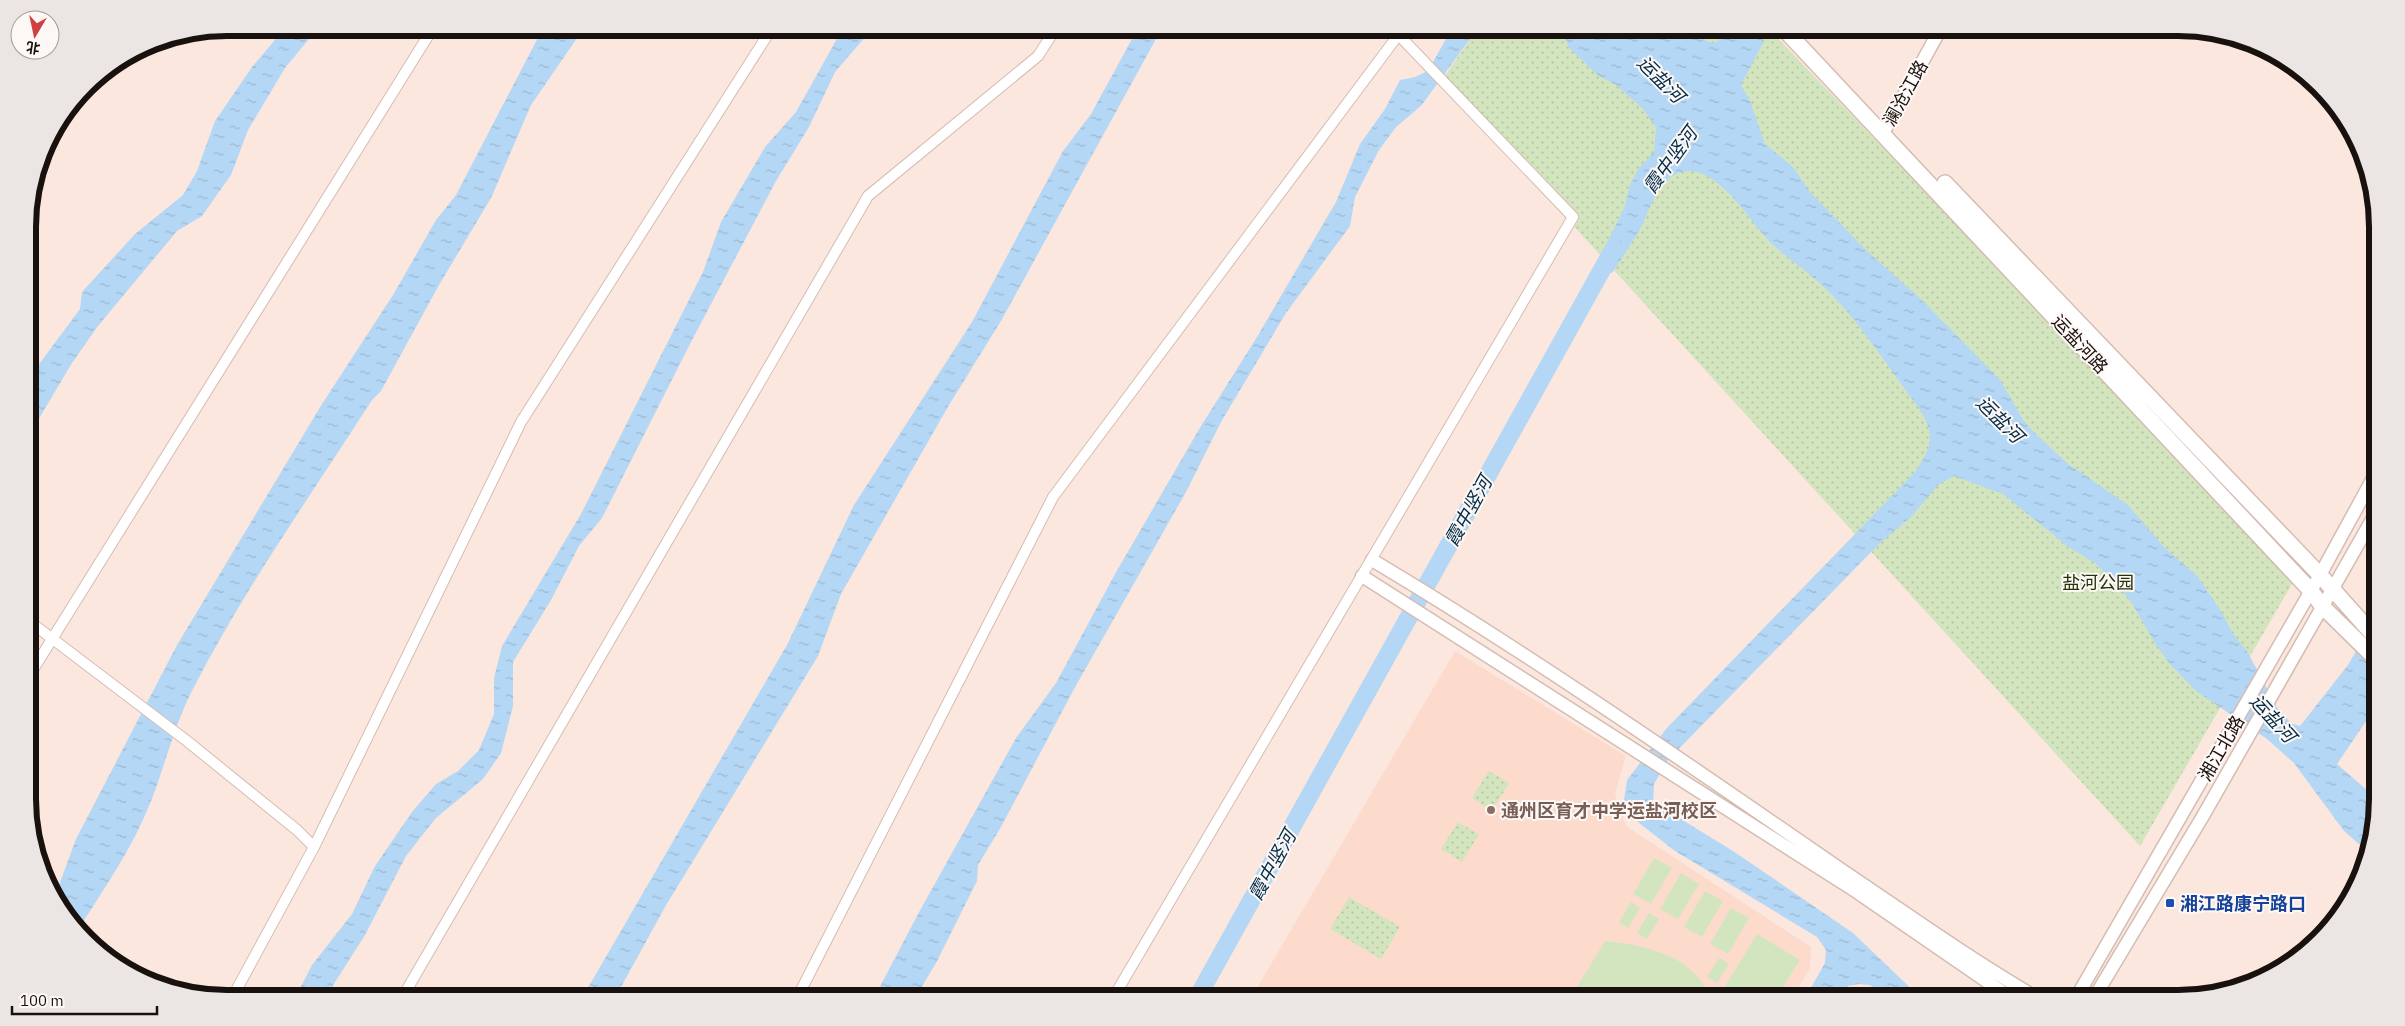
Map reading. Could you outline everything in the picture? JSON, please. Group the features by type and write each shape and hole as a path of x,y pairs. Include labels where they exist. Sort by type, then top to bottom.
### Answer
{"main road":[{"name":"运盐河路","path":"1791,36 1886,128 2320,575 2369,630"},
{"name":"运盐河路","path":"1803,36 2311,591 2323,607 2369,652"}],"street":[{"path":"36,664 428,36"},
{"path":"236,990 314,847 521,422 767,36"},
{"path":"407,990 868,196 1038,56 1051,36"},
{"path":"801,990 1053,498 1391,36"},
{"path":"1118,990 1572,217 1445,81 1400,36"},
{"name":"澜沧江路","path":"1886,128 1937,36"},
{"name":"湘江北路","path":"2081,990 2311,591 2369,486"},
{"name":"湘江北路","path":"2099,990 2333,591 2369,526"},
{"path":"1372,560 1460,612 1914,920 2023,990"},
{"path":"1362,576 1858,892 1999,990"},
{"path":"36,626 187,740 297,830 314,847"}],"shaded area":[{"name":"通州区育才中学运盐河校区","path":"1455,651 1626,756 1615,794 1626,826 1811,947 1810,969 1797,990 1256,990"}],"green space":[{"name":"盐河公园","path":"1472,36 1776,36 2296,577 2140,846 1441,81"},
{"path":"1489,771 1509,783 1492,811 1472,798"},
{"path":"1458,822 1479,834 1462,862 1441,849"},
{"path":"1654,858 1672,868 1651,904 1633,894"},
{"path":"1681,873 1699,884 1678,919 1660,909"},
{"path":"1705,891 1723,901 1702,937 1684,927"},
{"path":"1349,897 1400,927 1381,959 1330,929"},
{"path":"1631,902 1640,908 1628,928 1619,922"},
{"path":"1731,908 1749,918 1728,954 1710,944"},
{"path":"1649,913 1659,919 1647,939 1637,933"},
{"path":"1757,934 1800,960 1781,990 1723,990"},
{"path":"1605,941 1652,949 1666,955 1680,962 1692,972 1703,983 1706,990 1575,990"},
{"path":"1719,958 1729,964 1717,983 1707,977"}],"water":[{"path":"278,36 311,36 285,68 248,130 231,175 202,216 177,231 98,326 72,363 36,424 36,368 80,309 82,292 135,234 183,195 197,171 215,121 252,67"},
{"path":"539,36 578,36 531,105 491,198 439,285 381,391 372,400 279,542 213,651 185,706 148,809 140,826 118,866 82,923 68,905 58,887 76,839 177,645 322,404 393,295 436,220 456,195"},
{"path":"839,36 866,36 835,72 809,127 776,181 691,342 602,518 579,546 551,600 513,662 513,706 501,753 483,779 436,818 406,856 365,935 330,990 299,990 312,965 352,914 375,866 412,812 436,784 458,771 479,750 494,714 494,678 502,646 581,514 703,272 721,222 765,147 796,112"},
{"path":"1134,36 1158,36 1001,321 949,405 841,594 818,656 665,907 619,990 587,990 787,645 854,505 972,322 1063,151 1091,114"},
{"path":"1448,36 1472,36 1421,106 1396,127 1379,150 1355,197 1350,226 1286,313 1221,422 1186,492 1074,689 1001,827 978,865 977,881 936,963 920,990 878,990 918,914 1016,738 1056,683 1115,574 1201,426 1257,337 1336,202 1360,144 1385,109 1400,80 1415,77 1428,71"},
{"name":"运盐河","path":"1565,36 1697,36 1711,43 1717,42 1721,36 1761,36 1764,41 1741,85 1750,101 1765,144 1793,167 1810,192 1867,251 1923,301 2001,381 2023,420 2033,431 2067,463 2128,505 2165,548 2198,577 2221,611 2233,634 2247,651 2278,709 2291,723 2300,726 2348,665 2369,629 2369,717 2337,764 2369,792 2367,824 2362,847 2344,831 2294,763 2267,739 2196,691 2170,664 2156,645 2132,603 2115,582 2095,563 2067,546 2003,494 1954,476 1938,485 1911,517 1879,544 1668,760 1654,784 1653,802 1733,851 1853,933 1913,990 1877,990 1870,985 1859,984 1848,986 1844,990 1810,990 1825,963 1826,950 1817,937 1675,851 1634,819 1624,800 1627,780 1666,729 1915,472 1924,457 1930,442 1930,436 1927,424 1919,408 1852,317 1817,281 1769,241 1730,195 1707,176 1694,171 1673,175 1666,181 1656,196 1637,235 1612,273 1597,264 1625,206 1630,185 1639,168 1654,152 1656,127 1643,109 1616,85 1599,76 1569,48"}],"waterway":[{"name":"霞中竖河","path":"1201,990 1614,248"}],"place":[{"name":"通州区育才中学运盐河校区","path":"1491,810"},
{"name":"湘江路康宁路口","path":"2170,903"}]}
